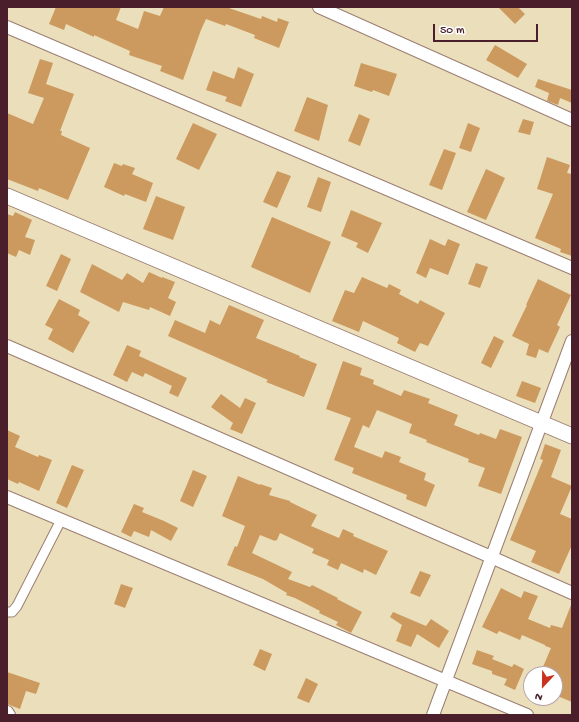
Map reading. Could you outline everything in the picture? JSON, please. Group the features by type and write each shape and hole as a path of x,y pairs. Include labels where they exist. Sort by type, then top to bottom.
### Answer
{"street":[{"path":"319,7 572,120"},
{"path":"7,27 572,268"},
{"path":"7,196 572,436"},
{"path":"433,715 572,341"},
{"path":"7,346 572,593"},
{"path":"7,496 527,715"},
{"path":"7,612 12,612 17,606 61,520"}],"building":[{"path":"56,7 121,7 116,20 138,29 144,11 160,16 164,7 226,7 261,19 262,16 277,22 278,18 289,22 279,48 254,38 255,35 226,24 225,26 206,19 183,80 160,71 162,66 129,55 130,51 94,35 94,37 66,24 64,30 49,24"},
{"path":"498,7 518,7 525,14 515,24"},
{"path":"495,45 527,64 518,78 486,60"},
{"path":"40,59 53,63 46,84 74,94 60,131 62,131 61,135 90,148 68,200 39,188 38,191 7,179 7,113 33,124 44,98 28,93"},
{"path":"361,63 397,74 389,96 373,90 372,92 354,86"},
{"path":"238,67 254,74 241,107 225,101 227,97 206,90 213,71 234,79"},
{"path":"538,79 572,90 572,103 560,98 558,105 547,101 549,93 535,87"},
{"path":"307,97 328,105 319,141 294,131"},
{"path":"359,114 370,119 360,146 348,141"},
{"path":"523,119 534,122 530,135 518,132"},
{"path":"193,123 217,134 199,170 176,159"},
{"path":"468,123 480,128 471,152 459,148"},
{"path":"444,149 456,153 442,190 429,185"},
{"path":"547,157 570,165 567,173 572,174 572,256 560,252 561,249 535,238 553,194 537,189"},
{"path":"114,163 135,168 132,174 153,183 146,202 125,194 124,196 104,187"},
{"path":"486,169 505,178 486,220 467,212"},
{"path":"277,171 291,176 277,208 263,202"},
{"path":"318,177 331,182 321,212 307,207"},
{"path":"156,196 185,207 173,240 143,229"},
{"path":"351,210 382,223 368,253 356,247 358,243 341,236"},
{"path":"15,212 32,220 25,237 35,240 30,255 19,250 16,257 7,253 7,214 13,216"},
{"path":"272,217 331,242 310,293 251,267"},
{"path":"430,239 445,246 448,239 460,244 448,275 430,268 426,278 416,273"},
{"path":"61,254 71,259 57,291 46,286"},
{"path":"476,263 488,267 480,288 468,284"},
{"path":"92,264 122,280 127,273 143,283 149,272 175,282 168,298 176,302 170,316 150,307 149,310 123,302 119,312 80,292"},
{"path":"362,277 387,288 389,284 401,290 399,294 418,304 420,300 445,313 428,346 420,343 415,352 397,343 399,338 363,321 359,332 332,321 345,290 354,293"},
{"path":"538,279 571,295 557,325 560,327 548,353 539,349 536,358 526,355 529,344 512,336"},
{"path":"59,299 80,310 78,315 90,322 73,353 48,339 53,329 45,325"},
{"path":"229,305 264,320 256,338 317,364 304,397 266,382 268,380 168,336 175,320 205,333 210,320 220,325"},
{"path":"494,336 504,341 491,368 481,363"},
{"path":"127,345 141,351 139,356 187,378 178,397 169,393 172,386 145,373 143,377 132,372 127,382 113,375"},
{"path":"343,361 362,368 360,375 374,380 373,384 401,396 404,390 430,399 428,403 458,415 454,425 479,435 480,433 496,439 500,429 522,437 501,494 478,486 485,468 468,462 469,459 426,442 427,440 409,433 412,424 377,410 369,428 363,425 354,447 382,458 385,451 401,457 399,462 426,473 424,480 435,485 426,507 406,499 407,495 352,473 354,468 334,460 351,418 326,409"},
{"path":"522,381 541,388 535,403 516,396"},
{"path":"221,394 240,408 245,398 256,403 242,434 230,429 233,423 211,407"},
{"path":"7,430 20,436 15,447 38,457 39,455 52,460 39,491 19,482 18,484 7,479"},
{"path":"545,444 561,450 551,477 572,486 560,514 572,519 572,545 559,574 531,562 536,551 510,540 543,460 540,459"},
{"path":"72,465 84,470 67,508 56,503"},
{"path":"193,470 207,476 193,507 180,501"},
{"path":"238,476 272,488 269,495 290,501 317,515 311,526 339,538 343,529 354,534 353,536 388,551 376,575 364,569 363,573 341,563 338,570 327,565 329,560 312,553 314,549 280,533 275,541 260,535 252,553 292,572 288,579 310,587 312,585 362,612 351,633 336,625 338,622 319,613 320,611 295,598 286,595 287,593 263,579 227,565 235,546 237,547 245,526 222,516"},
{"path":"134,504 144,508 142,512 178,528 171,541 151,530 149,537 134,531 131,537 121,532"},
{"path":"420,571 431,575 420,597 410,593"},
{"path":"121,584 133,588 125,608 114,604"},
{"path":"501,588 521,598 524,591 538,596 528,619 550,628 551,625 562,628 571,605 572,702 563,698 563,666 543,666 551,648 522,635 520,640 499,631 497,634 482,627"},
{"path":"393,612 426,626 431,619 449,631 439,648 417,634 411,647 396,641 402,625 390,617"},
{"path":"260,649 272,654 265,671 253,665"},
{"path":"477,650 494,656 492,659 512,667 514,664 523,668 523,671 515,690 504,685 507,679 492,674 492,671 472,664"},
{"path":"7,672 40,683 36,694 26,691 20,709 7,704"},
{"path":"306,678 318,684 309,703 297,698"}]}
